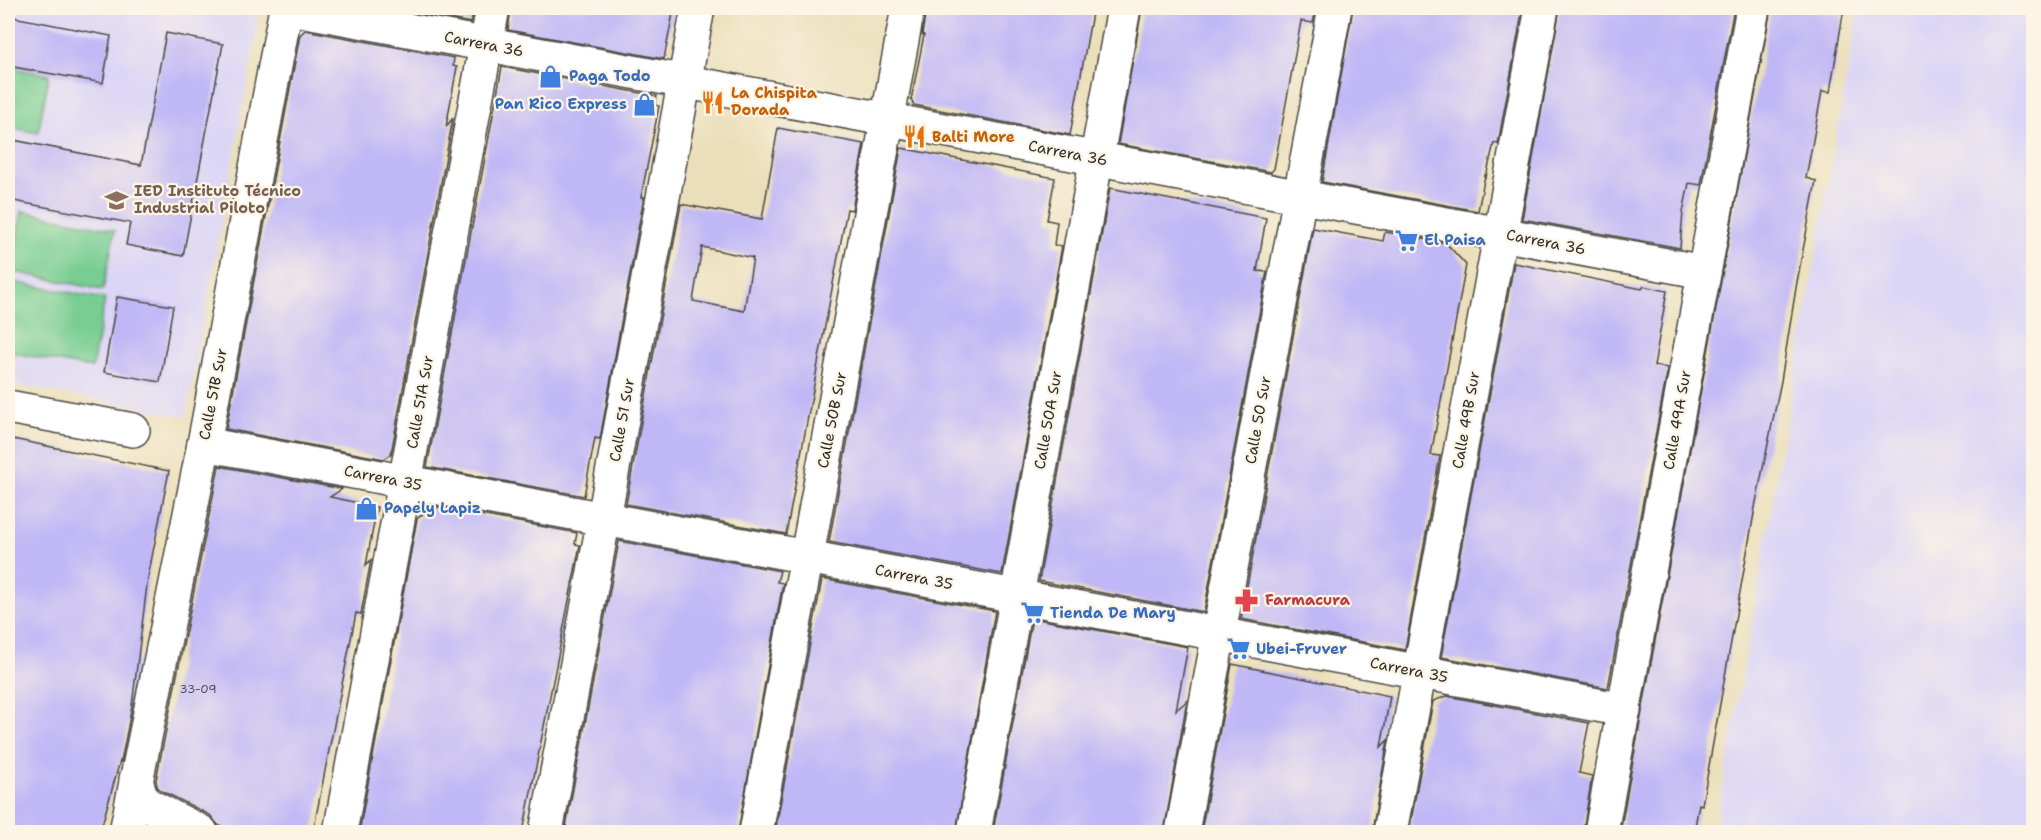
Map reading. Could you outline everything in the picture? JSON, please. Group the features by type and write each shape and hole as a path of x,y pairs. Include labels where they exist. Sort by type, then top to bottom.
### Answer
{"street":[{"name":"Calle 51B Sur","path":"126,832 204,444 286,8"},
{"name":"Carrera 36","path":"290,8 1704,272"},
{"name":"Calle 51A Sur","path":"340,832 493,8"},
{"name":"Calle 51 Sur","path":"546,832 698,8"},
{"name":"Calle 50B Sur","path":"756,832 908,8"},
{"name":"Calle 50A Sur","path":"974,832 1124,8"},
{"name":"Calle 50 Sur","path":"1182,832 1335,8"},
{"name":"Calle 49B Sur","path":"1390,832 1542,8"},
{"name":"Calle 49A Sur","path":"1601,832 1753,8"},
{"path":"8,407 133,430"},
{"name":"Carrera 35","path":"204,444 1624,710"},
{"path":"136,779 140,795 148,805 201,832"}],"shaded area":[{"name":"IED Instituto Técnico Industrial Piloto","path":"8,8 207,8 259,18 186,417 8,383"},
{"path":"1859,8 2033,8 2033,832 1715,832"}],"green space":[{"path":"8,67 49,75 38,133 8,127"},
{"path":"22,211 115,230 103,290 10,271"},
{"path":"8,281 105,299 92,368 8,352"}],"building":[{"path":"389,8 474,8 471,23"},
{"path":"511,8 674,8 664,59 508,30"},
{"path":"926,8 1093,8 1070,135 914,105 911,100 924,35 922,35"},
{"path":"1142,8 1316,8 1313,23 1301,21 1274,169 1271,172 1118,144"},
{"path":"1353,8 1523,8 1498,144 1494,143 1478,211 1322,182"},
{"path":"1560,8 1734,8 1701,185 1689,183 1683,212 1680,248 1522,219"},
{"path":"1771,8 1844,8 1830,92 1822,91 1806,178 1816,181 1781,381 1756,502 1702,805 1699,804 1694,832 1620,832"},
{"path":"8,16 111,36 103,83 8,66"},
{"path":"305,30 454,58 453,66 457,67 446,127 453,118 391,454 384,459 226,429 300,35"},
{"path":"166,33 223,44 183,256 126,245 130,223 8,200 8,139 141,165"},
{"path":"502,67 657,96 655,105 659,106 641,197 644,197 600,439 595,438 584,496 427,467"},
{"path":"778,128 864,144 852,210 847,209 786,534 626,504 681,204 762,219","holes":["702,247 753,258 744,311 693,301"]},
{"path":"901,148 1055,178 1047,220 1057,222 1054,245 1062,246 1002,574 829,542"},
{"path":"1110,188 1266,218 1257,271 1267,272 1204,612 1039,581"},
{"path":"1313,228 1383,241 1385,232 1446,243 1466,265 1431,455 1440,456 1405,650 1241,619"},
{"path":"1514,263 1642,289 1644,286 1667,291 1654,366 1668,368 1608,688 1441,657"},
{"path":"117,297 173,306 160,382 104,372"},
{"path":"8,438 169,471 148,577 132,706 121,762 100,832 8,832"},
{"path":"219,466 342,489 330,497 377,507 366,565 371,560 361,614 356,613 313,832 233,832 218,825 210,815 160,790 157,786 156,780"},
{"path":"432,506 577,533 575,544 580,545 523,832 359,832 417,519"},
{"path":"619,541 780,571 777,582 783,583 738,832 565,832"},
{"path":"822,579 995,611 956,832 775,832"},
{"path":"1032,618 1188,647 1176,710 1187,701 1164,832 993,832"},
{"path":"1232,664 1390,696 1381,747 1388,740 1372,832 1201,832"},
{"path":"1447,696 1589,723 1579,773 1592,776 1583,832 1409,832 1433,701"}],"place":[{"name":"Paga Todo","path":"551,76"},
{"name":"La Chispita Dorada","path":"713,102"},
{"name":"Pan Rico Express","path":"645,104"},
{"name":"Balti More","path":"914,137"},
{"name":"IED Instituto Técnico Industrial Piloto","path":"116,200"},
{"name":"El Paisa","path":"1406,240"},
{"name":"Papely Lapiz","path":"366,508"},
{"name":"Farmacura","path":"1247,600"},
{"name":"Tienda De Mary","path":"1032,613"},
{"name":"Ubei-Fruver","path":"1238,649"}]}
